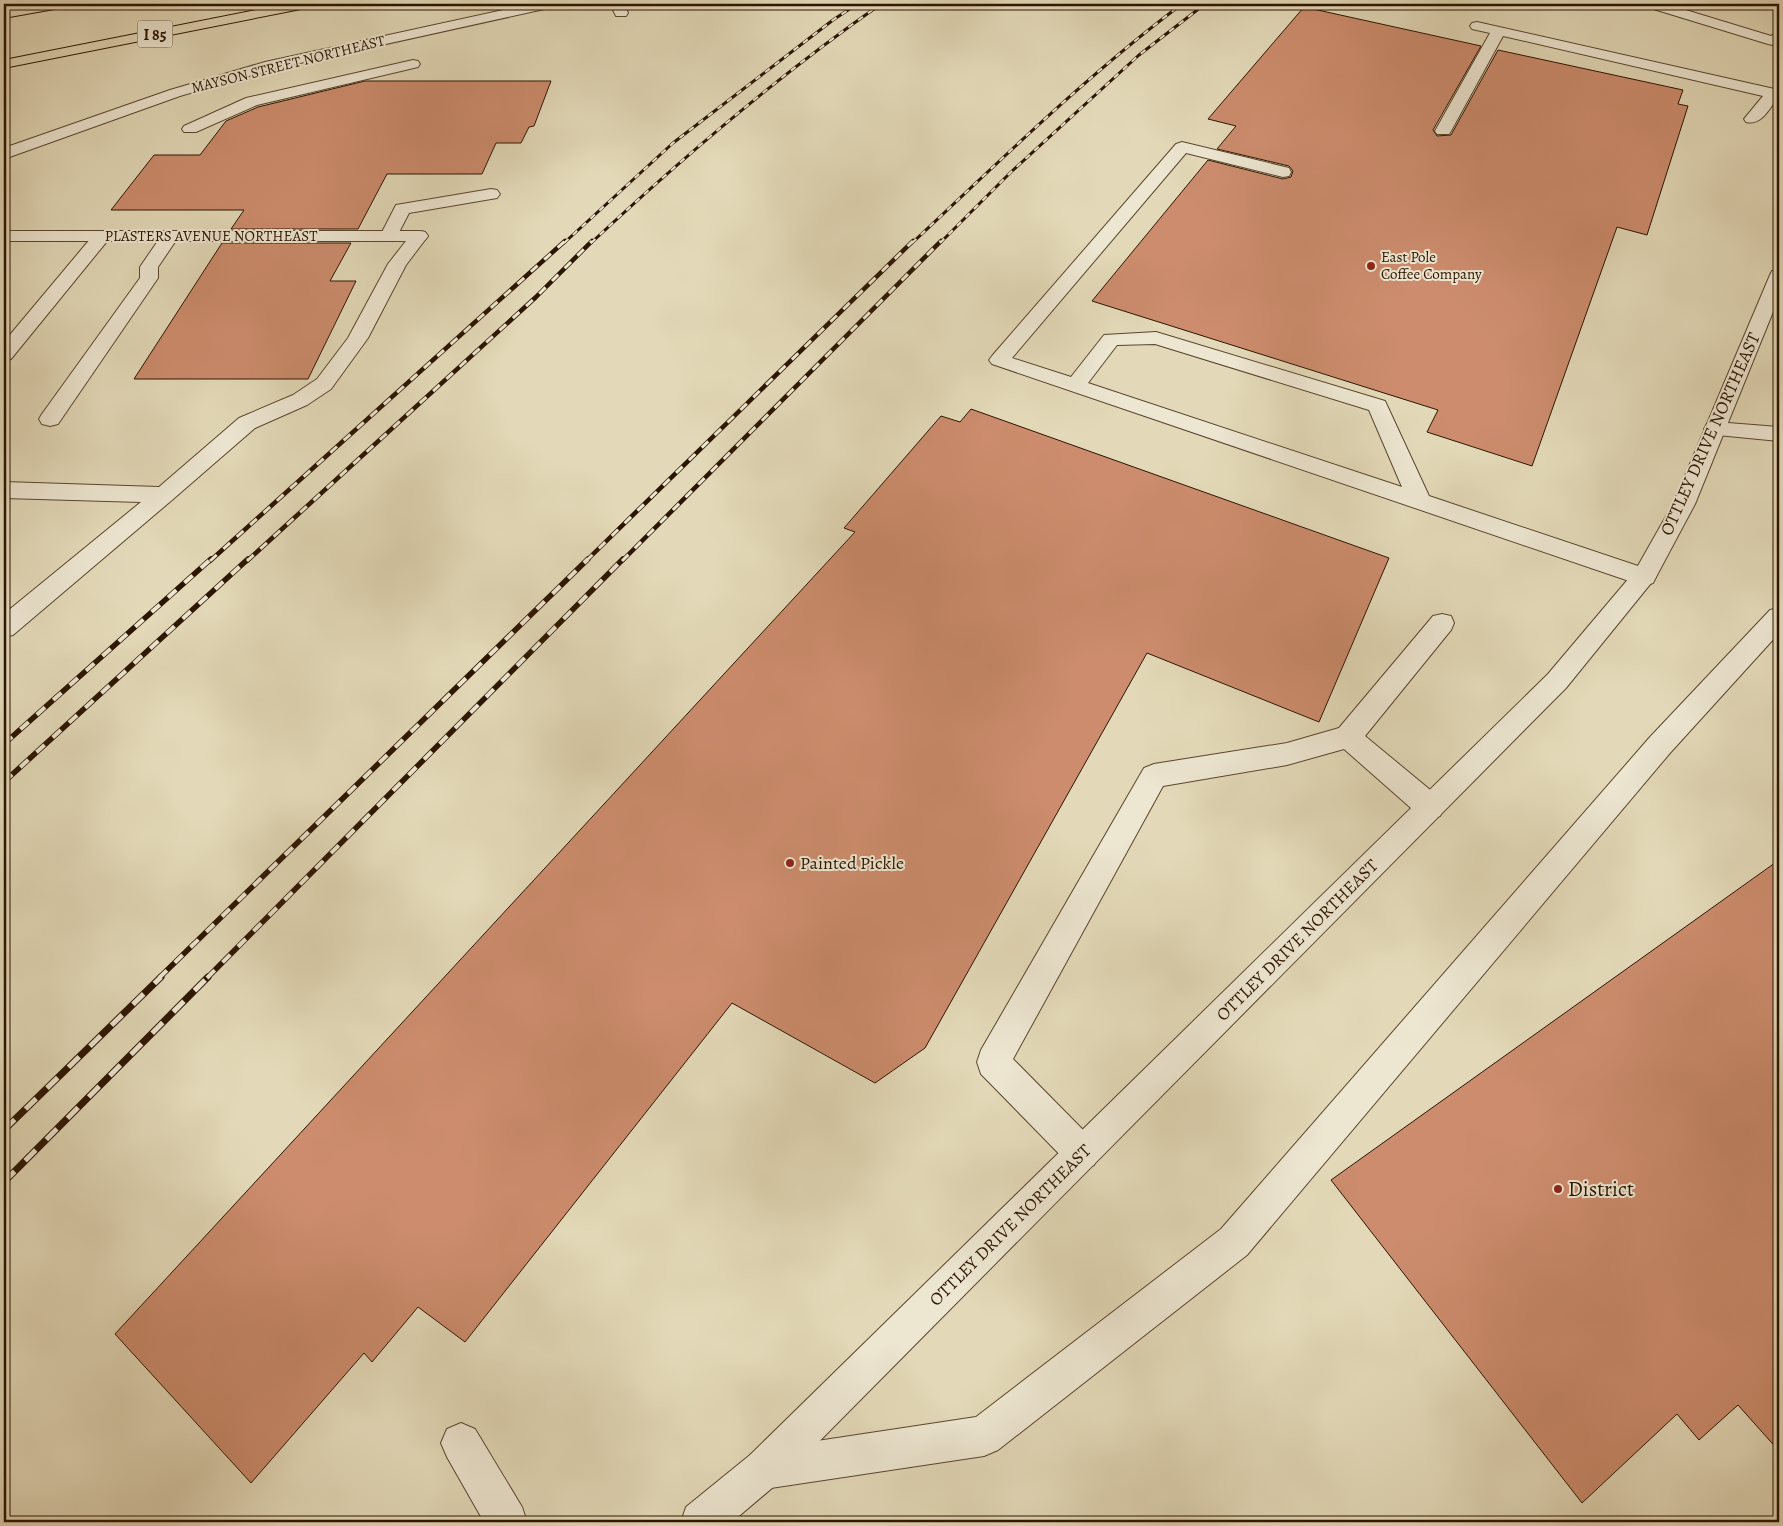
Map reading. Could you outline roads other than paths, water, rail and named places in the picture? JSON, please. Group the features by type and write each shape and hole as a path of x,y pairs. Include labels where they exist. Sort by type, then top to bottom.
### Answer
{"highway":[{"path":"4,14 60,4"},
{"name":"I 85","path":"4,64 306,4"}],"street":[{"name":"MAYSON STREET NORTHEAST","path":"4,154 175,92 270,66 549,4"},
{"path":"1652,4 1773,42 1779,36"},
{"path":"1477,26 1776,95"},
{"path":"1443,132 1499,31"},
{"path":"190,130 252,101 413,64"},
{"path":"1752,119 1776,95"},
{"path":"1283,172 1182,147 1000,360 1644,577"},
{"path":"389,236 402,209 491,194"},
{"name":"PLASTERS AVENUE NORTHEAST","path":"4,236 419,236 397,264 358,338 324,384 300,400 247,423 164,495"},
{"path":"4,355 102,236"},
{"path":"50,419 149,278 149,267 170,236"},
{"name":"OTTLEY DRIVE NORTHEAST","path":"701,1522 764,1469 1557,682 1644,577 1684,504 1779,275"},
{"path":"1075,386 1111,339 1156,338 1378,406 1419,500"},
{"path":"1715,429 1779,434"},
{"path":"4,490 164,495"},
{"path":"4,628 164,495"},
{"path":"764,1469 984,1436 1234,1242 1660,745 1779,617"},
{"path":"1082,1153 993,1062 1154,776 1287,754 1348,737 1442,623"},
{"path":"1348,737 1430,807"},
{"path":"461,1443 508,1522"}],"railway":[{"path":"564,243 673,143 833,20 857,4"},
{"path":"591,243 660,180 768,88 881,4"},
{"path":"912,243 1078,90 1182,4"},
{"path":"940,243 1011,172 1139,55 1205,4"},
{"path":"210,561 565,241"},
{"path":"247,561 536,297 592,241"},
{"path":"586,561 913,241"},
{"path":"622,561 941,241"},
{"path":"4,744 211,559"},
{"path":"4,782 248,559"},
{"path":"159,978 588,559"},
{"path":"207,978 623,559"},
{"path":"4,1130 161,977"},
{"path":"4,1182 208,977"}],"place":[{"name":"East Pole Coffee Company","path":"1371,266"},
{"name":"Painted Pickle","path":"790,863"},
{"name":"District","path":"1558,1189"}]}
